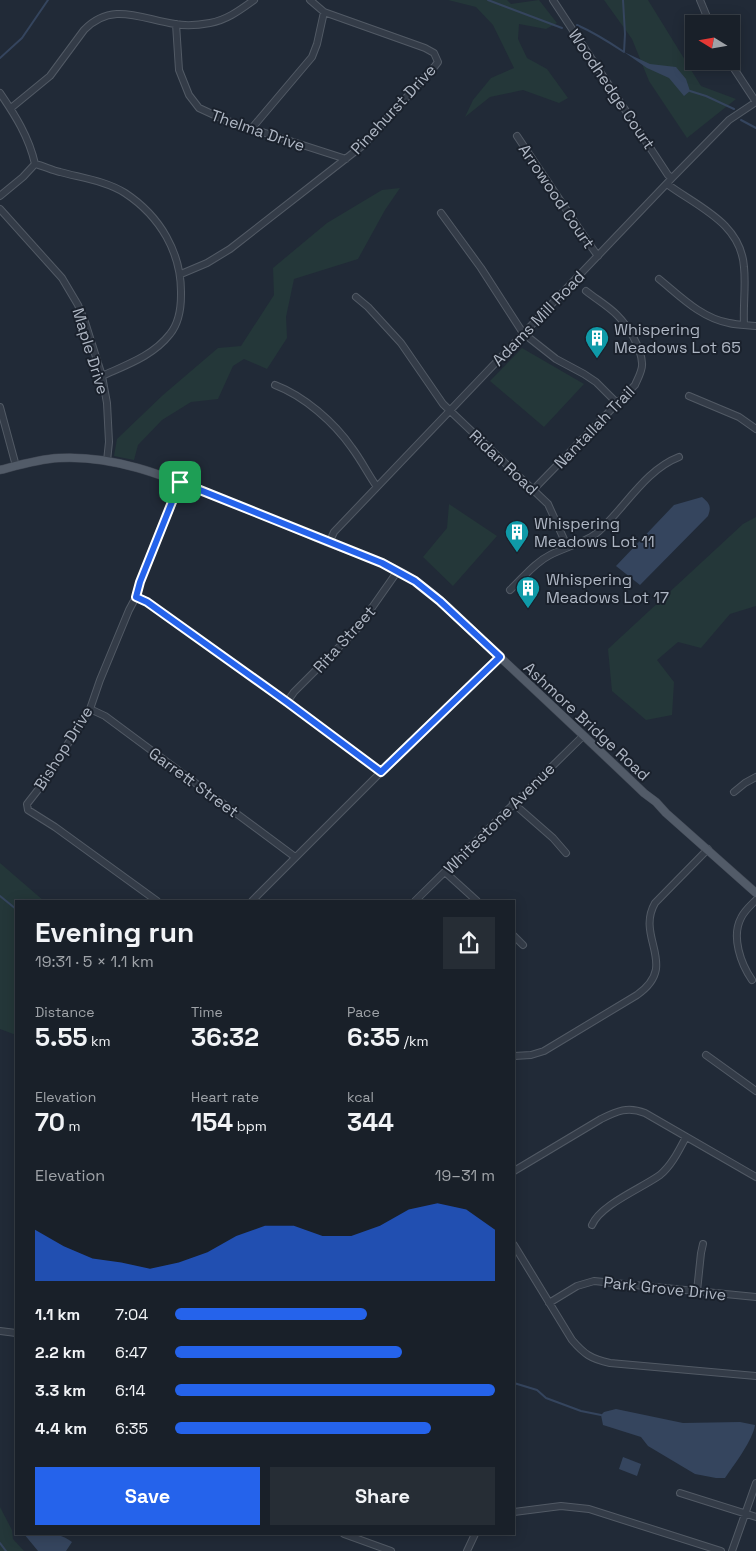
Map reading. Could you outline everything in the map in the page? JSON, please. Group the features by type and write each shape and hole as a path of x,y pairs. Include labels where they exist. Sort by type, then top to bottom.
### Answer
{"main road":[{"name":"Ashmore Bridge Road","path":"0,470 37,461 60,458 108,461 154,472 382,563 415,581 756,893"}],"street":[{"path":"11,108 50,76 84,30 95,20 111,14 122,14 176,24 199,24 230,17 254,0"},
{"name":"Pinehurst Drive","path":"181,274 207,263 230,249 346,159 374,135 435,66 438,59 434,53 426,48 324,12 310,0"},
{"name":"Woodhedge Court","path":"553,0 668,175 672,178"},
{"path":"700,0 706,15"},
{"path":"252,128 312,57 318,44 324,12"},
{"name":"Thelma Drive","path":"176,24 179,70 184,87 193,102 206,113 346,159"},
{"path":"735,70 756,102"},
{"path":"0,93 11,108 27,138 35,164"},
{"name":"Adams Mill Road","path":"329,543 334,532 449,410 728,120 756,102"},
{"name":"Arrowood Court","path":"517,136 598,256"},
{"path":"0,196 35,164"},
{"path":"35,164 107,184 131,197 148,211 162,228 171,244 181,274 180,312 176,324 170,333 148,354 102,376"},
{"path":"667,184 720,220 736,238 744,265 744,324"},
{"name":"Maple Drive","path":"0,209 27,241 54,268 70,289 86,322 102,376 109,417 108,461"},
{"path":"441,213 481,268 523,333 556,359 596,382 616,403"},
{"path":"659,279 704,313 728,323 756,326"},
{"name":"Nantallah Trail","path":"534,490 635,385 640,374 642,363 638,348 628,330 617,315 586,291"},
{"name":"Ridan Road","path":"356,297 368,307 401,343 449,410 548,504 566,546"},
{"path":"275,385 293,394 335,427 353,449 367,474 377,487"},
{"path":"689,396 739,417 756,430"},
{"path":"0,407 16,466"},
{"path":"510,590 538,562 566,546 596,534 644,482 668,462 679,457"},
{"name":"Bishop Drive","path":"156,900 55,827 28,810 27,804 41,786 90,709 180,482"},
{"name":"Rita Street","path":"287,702 294,692 357,629 397,572"},
{"path":"136,597 147,602 381,772"},
{"path":"253,900 500,657"},
{"name":"Garrett Street","path":"90,709 105,716 295,857"},
{"name":"Whitestone Avenue","path":"415,900 583,736"},
{"path":"734,792 756,777"},
{"path":"513,803 566,852"},
{"path":"515,1056 531,1055 544,1051 650,986 657,966 650,929 652,909 708,850"},
{"path":"445,872 476,900"},
{"path":"752,980 740,954 738,930 741,917 756,900"},
{"path":"515,937 523,944"},
{"path":"706,1055 756,1091"},
{"path":"515,1170 601,1119 623,1109 639,1110 756,1177"},
{"path":"592,1225 597,1215 667,1168 686,1136"},
{"path":"697,1291 703,1244"},
{"path":"515,1247 572,1340 581,1351 593,1359 610,1363 756,1376"},
{"name":"Park Grove Drive","path":"549,1303 578,1286 594,1281 756,1297"},
{"path":"0,1331 15,1334"},
{"path":"732,1551 756,1483"},
{"path":"680,1493 756,1517"},
{"path":"515,1512 561,1506 589,1509 722,1551"},
{"path":"347,1535 391,1551"},
{"path":"467,1551 475,1535"}],"shaded area":[{"path":"448,0 507,0 511,4 539,0 557,23 546,29 519,24 518,39 527,58 547,69 568,98 559,103 523,90 490,97 465,117 473,100 491,78 514,68 493,25 476,7"},
{"path":"604,0 648,0 685,60 685,70 691,70 701,86 736,99 687,138 649,81 632,39"},
{"path":"400,188 385,210 358,259 294,279 286,317 287,338 267,369 244,359 233,366 218,399 191,402 162,420 138,445 134,460 114,456 117,439 163,395 218,348 241,346 274,295 273,268 327,223 382,190"},
{"path":"522,348 584,384 544,427 490,381"},
{"path":"449,504 497,536 453,586 423,557 447,528"},
{"path":"756,517 756,606 730,614 701,648 678,642 657,660 674,682 672,715 646,720 612,691 608,649 743,524"},
{"path":"0,863 43,900 15,900 15,1035 0,1029"},
{"path":"0,1507 12,1530 13,1539 24,1551 0,1551"}],"water":[{"path":"624,52 650,64 676,67 686,79 690,91 684,96 669,78 647,68"},
{"path":"702,497 709,505 708,516 640,585 616,566 674,505"},
{"path":"616,1409 683,1423 740,1422 755,1425 747,1445 725,1478 716,1478 695,1474 648,1446 641,1437 603,1425 601,1415 604,1412"},
{"path":"623,1457 641,1464 637,1476 619,1469"},
{"path":"25,1535 55,1535 67,1538 72,1542 66,1551 38,1551"}],"waterway":[{"path":"0,58 22,38 48,0"},
{"path":"488,0 562,28"},
{"path":"623,0 624,52"},
{"path":"577,25 601,37 624,52"},
{"path":"690,91 734,109"},
{"path":"741,120 756,128"},
{"path":"0,896 15,908"},
{"path":"515,1383 537,1390 546,1398 581,1411 601,1415"},
{"path":"0,1543 6,1551"}],"place":[{"name":"Whispering Meadows Lot 65","path":"597,359"},
{"name":"Whispering Meadows Lot 11","path":"517,553"},
{"name":"Whispering Meadows Lot 17","path":"528,609"}],"route":[{"path":"180,482 382,563 415,581 440,601 500,657 381,772 287,702 147,602 136,597 140,582 180,482"}]}
